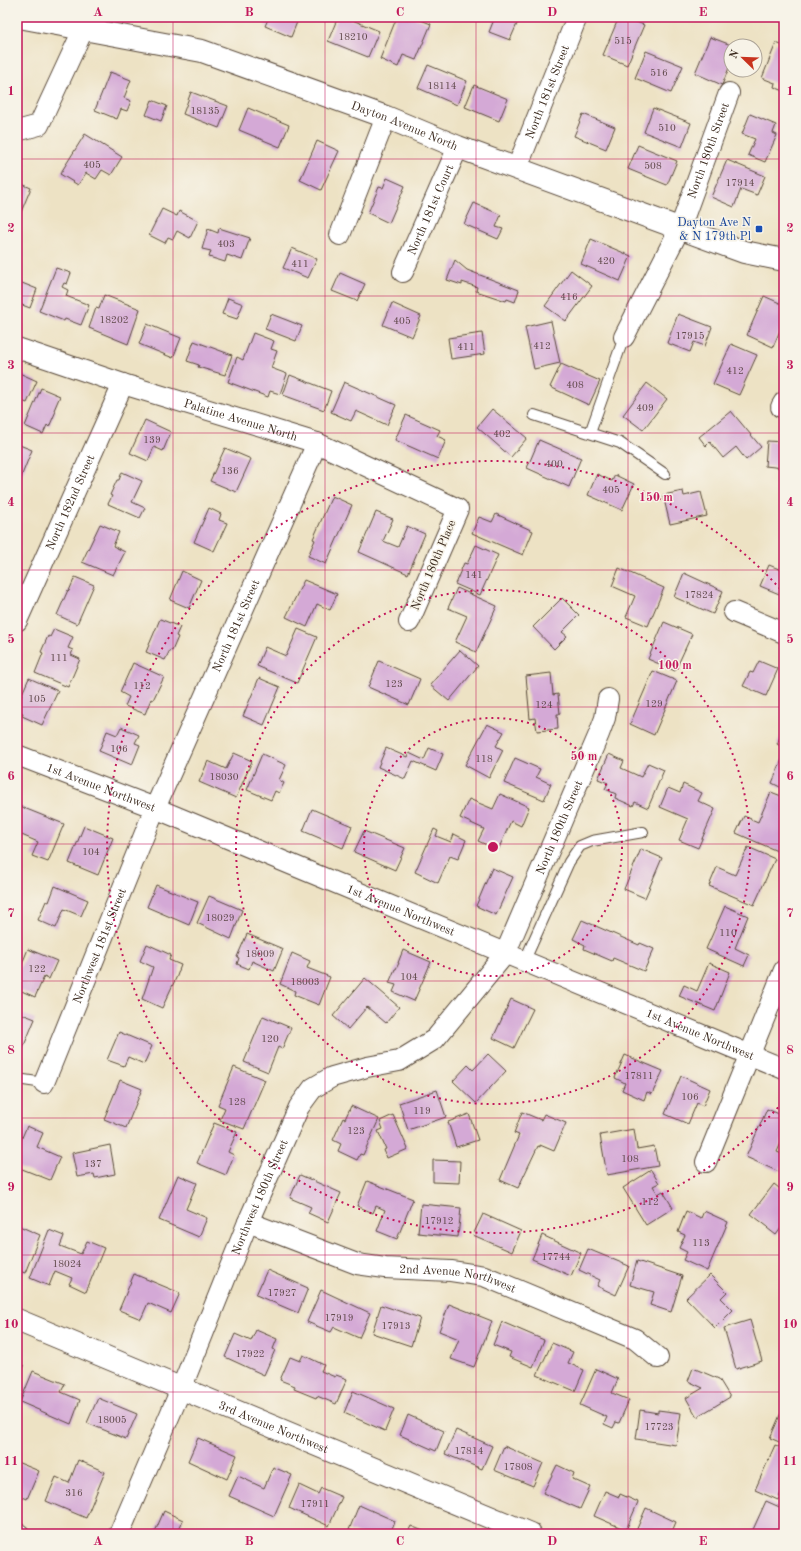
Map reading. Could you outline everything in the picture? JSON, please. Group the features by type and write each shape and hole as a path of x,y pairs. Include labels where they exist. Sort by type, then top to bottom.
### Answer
{"street":[{"name":"Dayton Avenue North","path":"19,17 82,30 202,51 386,117 458,147 744,252 784,260"},
{"name":"North 181st Street","path":"517,168 577,17"},
{"path":"17,131 40,125 82,30"},
{"name":"North 180th Street","path":"624,337 680,228 729,93"},
{"path":"340,235 386,117"},
{"name":"North 181st Court","path":"403,272 458,147"},
{"name":"Palatine Avenue North","path":"17,348 123,384 317,443 458,509"},
{"name":"North 182nd Street","path":"17,621 123,384"},
{"name":"North 181st Street","path":"155,808 317,443"},
{"name":"North 180th Place","path":"409,622 458,509"},
{"path":"734,612 784,633"},
{"name":"North 180th Street","path":"505,954 599,734 605,718 608,699"},
{"name":"1st Avenue Northwest","path":"17,755 155,808 784,1069"},
{"name":"Northwest 181st Street","path":"44,1083 155,808"},
{"name":"Northwest 180th Street","path":"119,1534 181,1389 248,1222 299,1107 313,1088 332,1077 351,1071 399,1061 435,1039 505,954"},
{"path":"706,1162 784,970"},
{"name":"2nd Avenue Northwest","path":"248,1222 357,1264 385,1268 451,1271 484,1276 634,1339 658,1358"},
{"name":"3rd Avenue Northwest","path":"17,1320 530,1534"}],"lane":[{"path":"590,433 624,337"},
{"path":"534,415 620,443 665,474"},
{"path":"524,962 568,862 580,846 592,841 643,832"},
{"path":"17,1079 44,1083"}],"building":[{"path":"269,17 299,17 291,37 265,26"},
{"path":"338,17 345,17 379,31 368,57 328,41"},
{"path":"397,17 413,17 431,24 416,60 403,55 398,67 380,59"},
{"path":"495,17 520,17 510,40 489,32"},
{"path":"619,17 624,17 644,25 627,65 603,55"},
{"path":"710,37 723,42 723,78 725,78 722,85 695,73"},
{"path":"776,43 784,46 784,91 774,87 775,83 762,78"},
{"path":"646,51 683,66 671,93 635,78"},
{"path":"428,65 467,81 457,105 418,88"},
{"path":"110,72 131,80 124,98 131,101 127,111 121,109 117,119 95,110"},
{"path":"474,85 508,99 499,121 465,107"},
{"path":"191,92 228,106 219,128 183,114"},
{"path":"152,100 167,106 161,121 146,115"},
{"path":"248,108 289,125 280,147 239,130"},
{"path":"653,108 691,123 682,147 644,132"},
{"path":"583,114 615,127 606,149 574,136"},
{"path":"750,114 776,125 773,133 777,135 765,162 748,155 755,139 742,134"},
{"path":"85,134 122,157 111,175 102,170 96,179 86,173 78,185 60,174"},
{"path":"317,141 339,151 321,190 300,180"},
{"path":"638,145 677,161 667,185 628,169"},
{"path":"727,160 765,176 757,195 741,189 734,207 711,197"},
{"path":"387,178 405,186 389,223 368,213 379,187 383,188"},
{"path":"17,182 31,188 21,212 17,211"},
{"path":"474,203 501,215 496,227 503,229 498,239 464,224"},
{"path":"162,209 177,216 179,211 198,221 190,238 177,231 173,239 168,237 165,243 149,235"},
{"path":"219,228 250,238 242,260 227,255 225,262 209,257 211,251 202,249 208,229 218,233"},
{"path":"591,239 631,256 620,281 581,264"},
{"path":"292,248 317,259 308,278 283,268"},
{"path":"455,260 467,270 519,290 515,302 507,299 506,301 476,291 477,287 462,282 462,285 447,280"},
{"path":"56,268 71,273 67,284 64,283 62,287 68,290 66,296 89,305 81,325 65,319 64,321 39,311"},
{"path":"571,270 592,286 566,321 545,306"},
{"path":"340,273 365,284 357,301 332,291"},
{"path":"17,281 37,289 30,308 17,303"},
{"path":"104,295 140,309 128,344 89,328 96,308 99,309"},
{"path":"764,296 784,305 784,321 773,347 747,335"},
{"path":"228,298 243,304 237,319 222,314"},
{"path":"392,303 421,316 412,337 383,325"},
{"path":"271,314 302,326 296,341 265,329"},
{"path":"678,314 712,327 705,346 694,342 690,352 667,343"},
{"path":"551,321 560,363 534,369 525,327"},
{"path":"147,324 181,338 173,358 139,344"},
{"path":"253,333 274,341 271,349 277,351 271,368 287,374 280,394 270,391 268,397 228,382 237,357 243,360"},
{"path":"482,333 485,354 451,359 448,338"},
{"path":"194,341 232,355 225,375 198,367 199,365 187,361"},
{"path":"731,344 757,355 739,395 713,384"},
{"path":"561,364 600,381 589,405 550,387"},
{"path":"17,372 37,381 27,403 17,399"},
{"path":"290,375 331,391 324,410 283,395"},
{"path":"344,382 396,405 387,425 356,411 351,421 331,412"},
{"path":"647,383 667,399 643,430 623,415"},
{"path":"41,388 60,396 54,410 56,411 49,427 47,425 43,434 25,426"},
{"path":"492,409 527,438 511,457 477,427"},
{"path":"731,411 761,447 746,460 736,447 723,458 710,442 706,446 699,437"},
{"path":"406,415 440,430 437,436 446,440 438,459 395,440"},
{"path":"145,420 171,432 163,451 154,447 148,461 130,453"},
{"path":"539,440 581,458 569,487 527,468"},
{"path":"767,441 784,442 784,468 765,466"},
{"path":"17,444 32,450 17,487"},
{"path":"225,448 251,459 236,492 210,481"},
{"path":"122,472 142,481 132,502 145,508 140,518 108,504 112,496 110,495"},
{"path":"597,474 612,481 615,475 634,484 622,510 588,495"},
{"path":"683,491 684,496 701,492 707,516 670,524 663,495"},
{"path":"332,496 352,505 326,564 308,556 315,540 313,539"},
{"path":"209,508 221,514 219,520 227,523 214,551 194,542"},
{"path":"376,512 393,519 383,541 398,547 407,526 425,534 408,574 359,552"},
{"path":"496,514 533,531 523,555 472,533 479,517 492,522"},
{"path":"100,524 119,532 113,546 125,552 113,575 82,562"},
{"path":"476,545 498,555 480,595 455,584 464,563 467,564"},
{"path":"769,565 784,571 784,596 760,586"},
{"path":"619,568 664,588 648,626 626,617 635,596 612,586"},
{"path":"182,571 201,580 189,608 170,600"},
{"path":"684,573 723,591 713,614 674,597"},
{"path":"75,577 94,585 77,624 57,615"},
{"path":"304,580 337,594 330,610 317,604 307,627 286,617"},
{"path":"457,588 497,606 476,652 455,642 467,616 448,608"},
{"path":"562,598 579,615 562,632 567,636 554,649 533,627"},
{"path":"160,619 180,627 176,636 178,637 172,651 170,650 165,660 146,652"},
{"path":"664,622 692,634 675,671 648,659"},
{"path":"54,629 73,637 68,648 73,650 71,655 80,659 68,687 35,673 43,653 41,652 48,636 50,637"},
{"path":"298,629 317,637 297,683 257,666 265,647 286,656"},
{"path":"460,650 478,666 449,701 430,685"},
{"path":"379,661 420,679 409,705 368,687"},
{"path":"759,661 778,669 766,696 743,686 750,672 753,673"},
{"path":"133,663 164,677 153,700 151,699 145,714 125,706 129,697 120,692"},
{"path":"653,671 677,681 654,735 630,724"},
{"path":"551,673 553,695 558,694 560,714 557,714 558,729 537,731 535,718 530,719 526,676"},
{"path":"29,678 58,691 42,725 22,716 23,713 17,711 17,705"},
{"path":"259,678 280,687 264,725 243,716"},
{"path":"487,724 504,732 496,746 503,750 489,778 465,765"},
{"path":"121,727 139,735 135,743 140,745 132,765 99,751 107,731 117,735"},
{"path":"783,731 784,732 784,748 777,744"},
{"path":"386,748 407,757 409,753 424,760 429,748 443,754 436,771 413,761 405,779 378,767"},
{"path":"234,753 252,761 236,798 199,782 208,761 226,769"},
{"path":"262,754 286,765 279,780 284,783 279,793 275,791 271,800 247,790"},
{"path":"609,754 624,761 621,768 641,777 648,763 664,770 648,808 635,802 633,806 615,798 616,794 605,789 608,783 598,779"},
{"path":"784,755 784,789 772,783"},
{"path":"515,758 540,769 536,777 551,784 544,800 504,783"},
{"path":"683,784 702,793 698,801 715,809 698,848 679,840 688,819 660,807 668,788 680,793"},
{"path":"771,792 784,797 784,854 736,833 744,816 758,822"},
{"path":"500,794 529,807 521,826 511,821 498,850 478,841 484,829 460,818 469,799 493,809"},
{"path":"19,806 64,824 48,862 32,856 38,842 17,833 17,811"},
{"path":"312,809 352,826 343,848 303,831"},
{"path":"84,826 113,838 98,875 69,863"},
{"path":"434,829 438,831 436,836 451,842 454,834 466,840 458,859 450,856 438,883 415,872"},
{"path":"364,831 405,848 395,870 354,852"},
{"path":"748,847 775,859 754,905 709,886 717,867 735,875"},
{"path":"641,849 662,858 645,898 624,889"},
{"path":"492,868 513,877 496,915 476,906"},
{"path":"156,885 198,902 189,925 147,907"},
{"path":"55,886 88,900 81,916 64,909 56,928 38,920 46,901 49,902"},
{"path":"209,896 242,910 231,939 197,923"},
{"path":"725,906 748,916 735,948 749,955 744,966 706,949"},
{"path":"582,920 639,945 640,943 654,949 644,971 613,958 612,961 584,949 585,945 573,939"},
{"path":"247,934 283,949 274,971 252,961 249,969 237,964 239,958 237,957"},
{"path":"147,944 171,955 169,960 181,965 162,1008 142,999 153,967 140,961"},
{"path":"28,949 57,961 49,979 44,977 35,997 17,989 17,976"},
{"path":"403,950 431,962 414,1001 393,992 396,985 389,983 399,963"},
{"path":"292,953 310,961 307,968 330,977 319,1005 294,995 295,991 280,984"},
{"path":"709,963 730,972 715,1011 679,996 684,985 697,991"},
{"path":"365,978 399,1007 386,1023 367,1007 348,1029 333,1016"},
{"path":"511,999 533,1009 514,1048 493,1038"},
{"path":"17,1012 35,1019 18,1060 17,1060"},
{"path":"263,1016 291,1028 282,1049 278,1047 268,1072 244,1062"},
{"path":"119,1032 152,1046 144,1064 128,1057 124,1066 107,1060"},
{"path":"488,1054 506,1071 476,1103 453,1081 468,1065 473,1070"},
{"path":"625,1055 663,1071 652,1094 647,1092 644,1100 622,1090 625,1083 615,1078"},
{"path":"234,1067 265,1080 244,1129 220,1120 225,1108 218,1105"},
{"path":"681,1076 710,1089 703,1106 697,1103 688,1124 665,1114"},
{"path":"120,1080 142,1089 126,1128 104,1119"},
{"path":"437,1090 446,1117 408,1130 399,1103"},
{"path":"351,1106 379,1119 363,1155 360,1154 357,1160 338,1151 341,1144 333,1140 343,1118 345,1119"},
{"path":"767,1109 784,1116 784,1136 777,1152 784,1155 784,1161 779,1172 746,1157"},
{"path":"522,1112 541,1120 544,1114 566,1123 554,1151 540,1145 540,1147 538,1146 518,1188 500,1180 519,1135 514,1133"},
{"path":"469,1114 478,1140 456,1147 448,1122"},
{"path":"393,1115 408,1149 387,1158 384,1150 386,1149 378,1131 383,1129 380,1121"},
{"path":"214,1123 237,1132 228,1152 234,1155 226,1175 197,1163"},
{"path":"27,1126 43,1133 37,1147 60,1157 50,1180 17,1167 17,1149"},
{"path":"634,1129 637,1149 654,1146 658,1166 607,1175 600,1135"},
{"path":"110,1145 115,1174 95,1178 94,1174 77,1177 72,1153"},
{"path":"433,1160 460,1161 459,1183 433,1182"},
{"path":"651,1170 659,1183 653,1186 658,1194 663,1191 673,1208 646,1225 623,1188"},
{"path":"178,1175 197,1183 186,1209 207,1218 199,1237 159,1220"},
{"path":"300,1175 341,1193 328,1222 308,1213 311,1207 290,1198"},
{"path":"367,1181 413,1199 397,1239 377,1231 385,1210 376,1206 373,1213 357,1206"},
{"path":"774,1184 784,1192 784,1224 776,1235 751,1214"},
{"path":"421,1204 461,1208 458,1237 418,1233"},
{"path":"686,1211 701,1218 704,1211 728,1222 707,1271 683,1260 687,1252 679,1248 685,1235 678,1232"},
{"path":"483,1214 521,1231 512,1252 473,1235"},
{"path":"17,1225 40,1235 25,1273 17,1270"},
{"path":"49,1230 64,1236 60,1246 81,1254 87,1241 104,1248 86,1292 69,1284 72,1278 55,1271 49,1286 30,1278"},
{"path":"542,1235 581,1253 571,1276 532,1259"},
{"path":"588,1249 629,1266 616,1295 597,1286 600,1280 579,1270"},
{"path":"637,1261 682,1276 671,1312 650,1305 654,1292 630,1285"},
{"path":"267,1270 308,1288 298,1313 256,1295"},
{"path":"134,1274 180,1293 171,1313 148,1303 141,1319 119,1310"},
{"path":"710,1275 727,1292 721,1298 733,1310 715,1328 686,1298"},
{"path":"321,1290 370,1313 359,1338 334,1327 331,1332 307,1322"},
{"path":"449,1304 492,1321 474,1367 451,1359 459,1339 439,1331"},
{"path":"381,1305 420,1318 411,1346 372,1333"},
{"path":"750,1320 762,1361 736,1369 724,1328"},
{"path":"502,1322 544,1340 533,1367 509,1357 511,1352 493,1345"},
{"path":"256,1330 277,1339 273,1349 275,1350 264,1375 225,1357 235,1334 251,1341"},
{"path":"552,1343 573,1352 568,1363 584,1370 575,1391 537,1375"},
{"path":"303,1355 324,1365 321,1371 335,1377 336,1375 347,1379 336,1404 294,1389 295,1386 280,1380 290,1357 300,1361"},
{"path":"17,1363 24,1366 17,1383"},
{"path":"693,1368 719,1379 730,1397 697,1417 686,1398 703,1388 688,1381"},
{"path":"596,1369 618,1379 612,1393 629,1400 619,1423 616,1422 613,1428 604,1424 607,1417 580,1405"},
{"path":"33,1371 65,1384 61,1392 80,1400 71,1424 20,1402"},
{"path":"353,1391 394,1409 385,1431 344,1413"},
{"path":"98,1398 137,1414 126,1439 87,1423"},
{"path":"784,1406 784,1444 770,1438"},
{"path":"640,1410 658,1413 658,1410 681,1413 676,1445 636,1439"},
{"path":"408,1415 444,1431 436,1451 400,1435"},
{"path":"456,1430 492,1446 482,1469 445,1454"},
{"path":"198,1438 237,1455 227,1479 188,1461"},
{"path":"775,1445 784,1449 784,1485 778,1500 755,1490"},
{"path":"504,1446 543,1463 533,1486 494,1470"},
{"path":"78,1460 105,1472 86,1518 46,1501 56,1477 69,1483"},
{"path":"17,1462 39,1471 27,1499 17,1494"},
{"path":"557,1465 574,1473 572,1479 590,1487 580,1509 543,1493"},
{"path":"273,1467 292,1475 274,1516 229,1496 238,1476 264,1488"},
{"path":"299,1485 318,1494 321,1488 342,1497 329,1526 289,1508"},
{"path":"605,1491 619,1497 620,1494 638,1502 626,1530 594,1516"},
{"path":"766,1501 784,1509 784,1517 777,1534 751,1534"},
{"path":"359,1505 395,1521 390,1534 358,1534 349,1530"},
{"path":"646,1508 676,1522 671,1534 642,1534 636,1531"},
{"path":"164,1511 183,1520 177,1534 154,1534"},
{"path":"411,1526 430,1534 407,1534"}],"place":[{"name":"Dayton Ave N & N 179th Pl","path":"759,229"}]}
